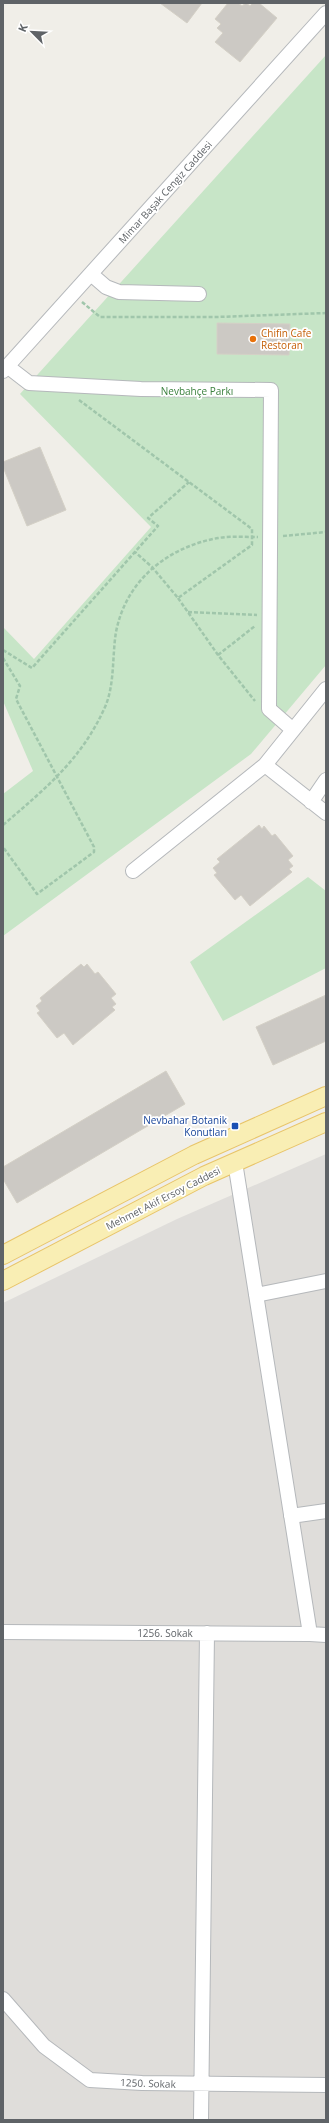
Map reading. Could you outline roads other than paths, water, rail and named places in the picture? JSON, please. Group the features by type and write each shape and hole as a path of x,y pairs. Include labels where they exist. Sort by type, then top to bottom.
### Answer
{"main road":[{"path":"3,1255 194,1155 326,1096"},
{"name":"Mehmet Akif Ersoy Caddesi","path":"3,1281 204,1176 326,1122"}],"street":[{"name":"Mimar Başak Cengiz Caddesi","path":"5,369 326,13"},
{"path":"91,274 106,287 119,292 199,294"},
{"path":"5,369 29,383 141,389 271,390 269,709 293,730"},
{"path":"132,871 265,765 326,689"},
{"path":"265,765 326,813"},
{"path":"311,802 326,780"},
{"path":"235,1162 310,1634"},
{"path":"256,1295 326,1281"},
{"path":"292,1516 326,1511"},
{"name":"1256. Sokak","path":"3,1632 310,1634 326,1636"},
{"path":"201,2120 207,1633"},
{"name":"1250. Sokak","path":"3,1999 44,2046 90,2080 202,2084 326,2085"}],"place":[{"name":"Chifin Cafe Restoran","path":"253,339"},
{"name":"Nevbahar Botanik Konutları","path":"235,1126"}],"park label":[{"name":"Nevbahçe Parkı","path":"197,391"}]}
